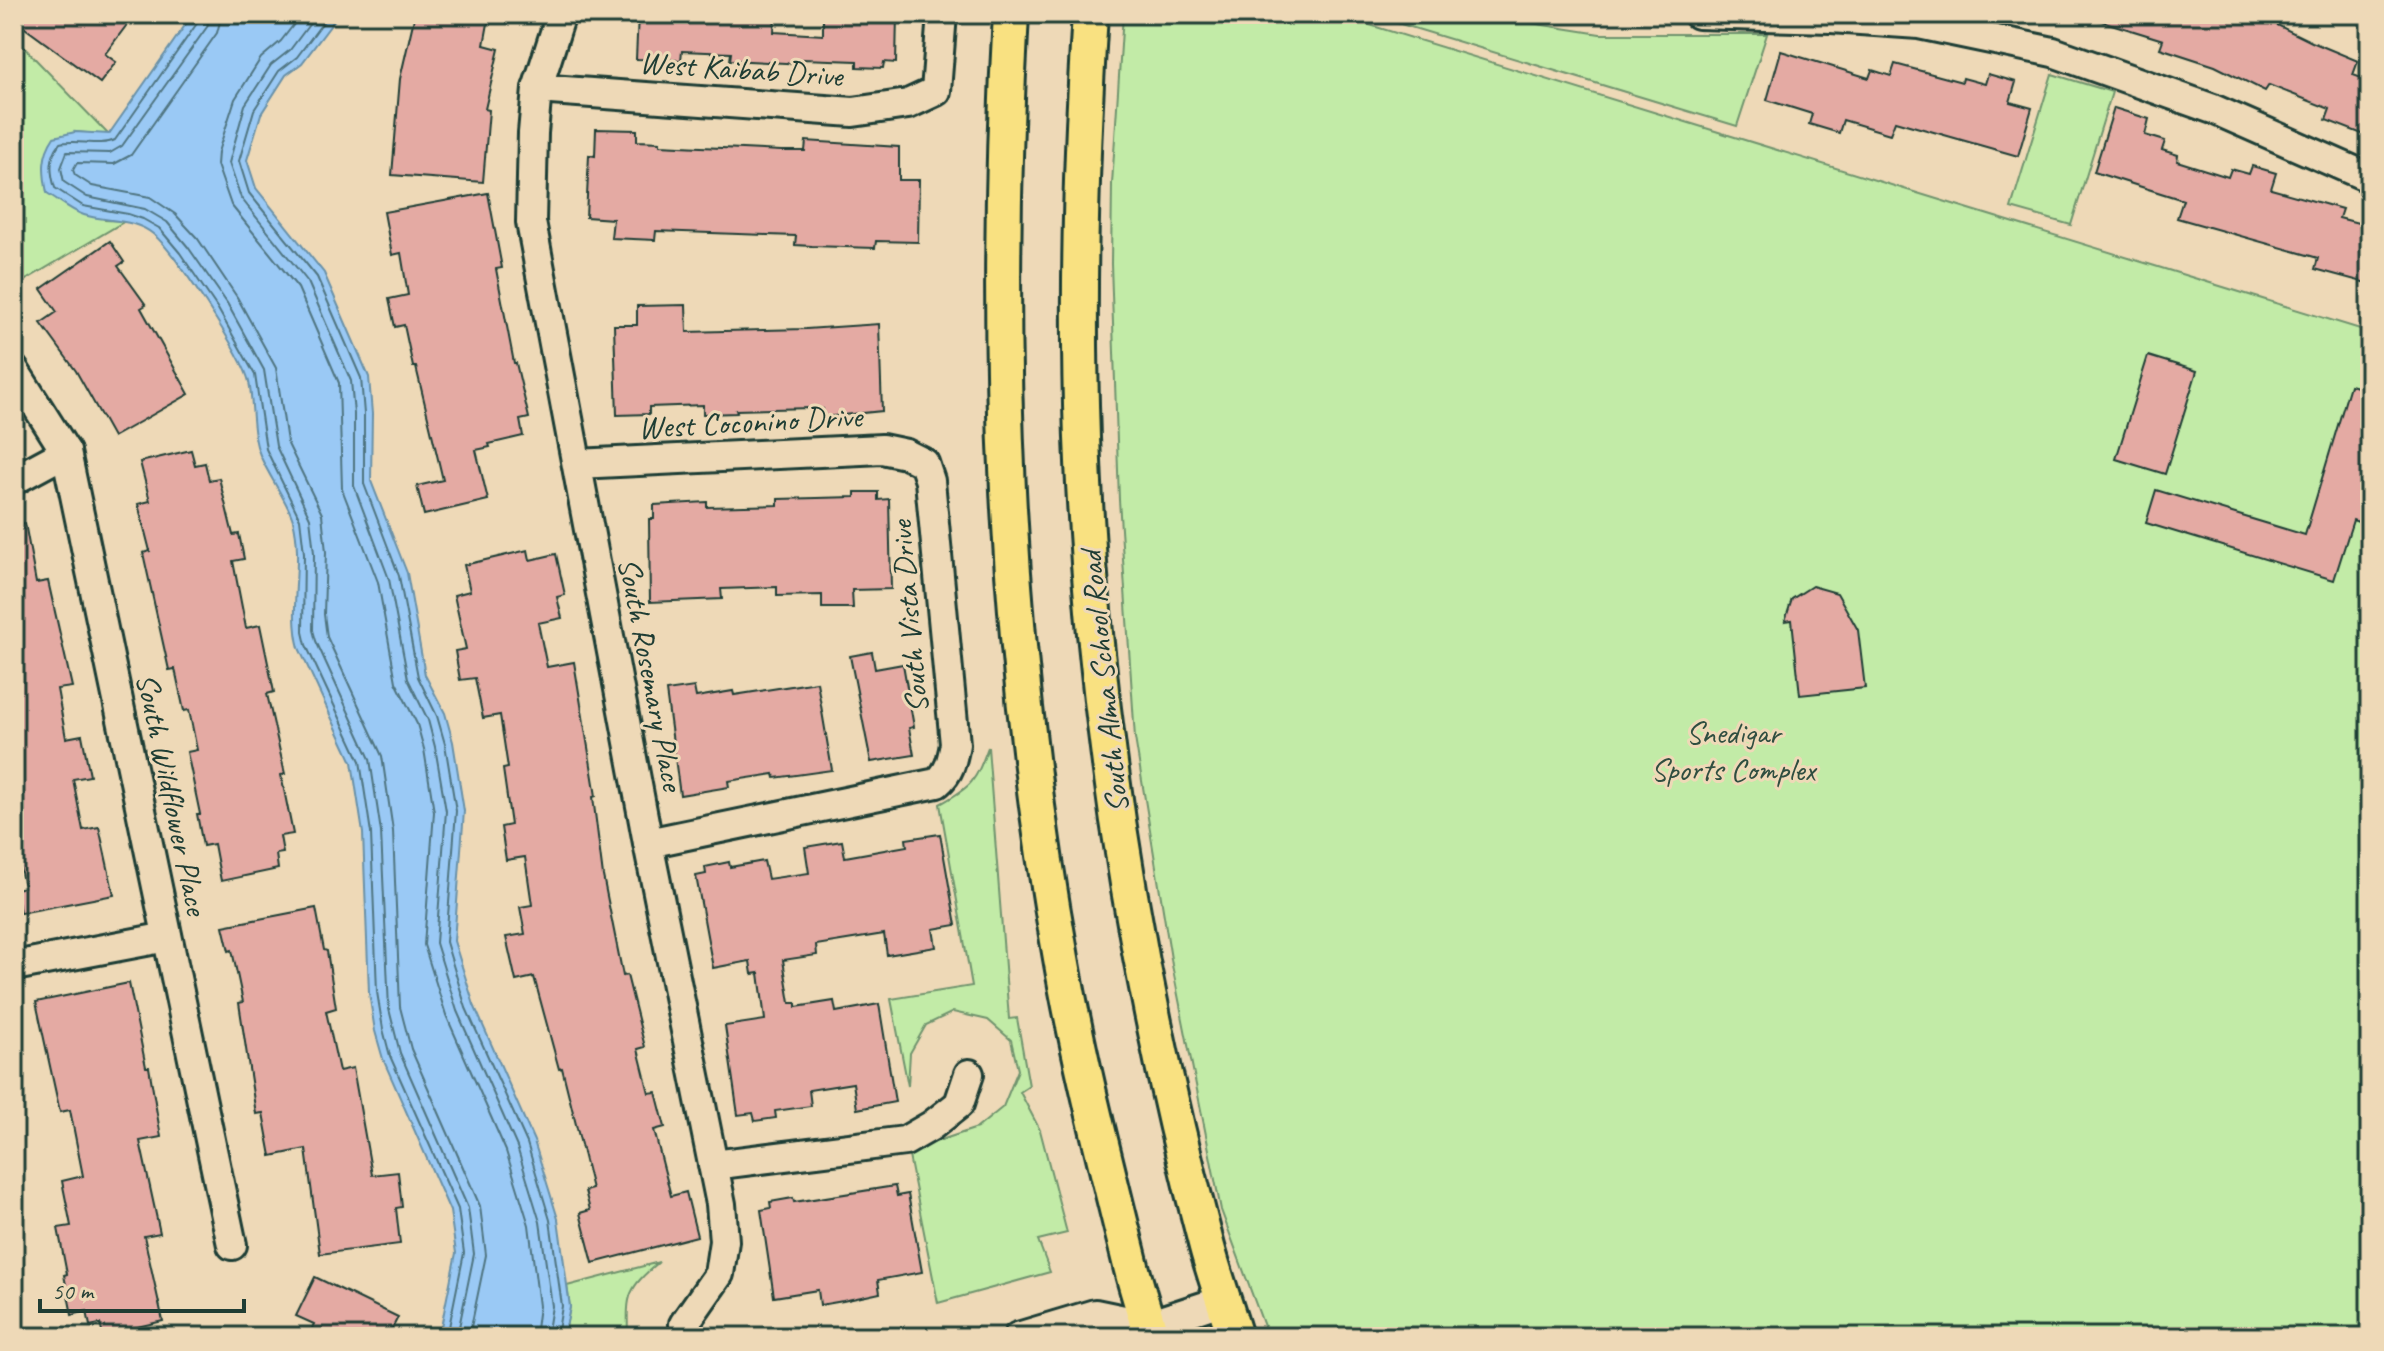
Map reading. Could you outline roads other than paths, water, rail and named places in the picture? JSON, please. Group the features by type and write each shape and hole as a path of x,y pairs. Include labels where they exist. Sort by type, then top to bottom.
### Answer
{"main road":[{"path":"1011,14 1002,276 1004,425 1014,605 1044,854 1061,960 1143,1333"},
{"name":"South Alma School Road","path":"1090,14 1079,275 1082,437 1098,661 1125,857 1160,1047 1208,1250 1235,1337"}],"street":[{"name":"South Rosemary Place","path":"561,14 537,89 531,222 648,843 713,1165 724,1241 719,1274 686,1331"},
{"name":"West Kaibab Drive","path":"537,89 853,112 908,104 936,91 942,14"},
{"path":"1698,14 1919,24 2053,52 2213,109 2370,178"},
{"name":"South Wildflower Place","path":"14,370 66,452 232,1245"},
{"name":"West Coconino Drive","path":"577,464 882,449 906,454 924,463"},
{"path":"14,480 66,452"},
{"name":"South Vista Drive","path":"648,843 937,783 952,765 955,744 930,481 924,463"},
{"path":"14,966 167,937"},
{"path":"713,1165 905,1141 959,1104 969,1074"},
{"path":"1018,1337 1095,1314 1143,1333 1224,1300"}],"water":[{"path":"193,14 339,14 302,63 286,75 261,114 247,160 256,188 324,273 369,377 371,481 407,573 425,675 445,713 464,811 454,941 474,1005 534,1141 558,1219 570,1307 564,1337 439,1337 456,1253 450,1211 383,1059 375,1031 369,993 363,833 352,762 299,648 295,617 297,552 293,520 257,447 249,382 235,350 207,305 153,234 137,225 79,213 47,193 44,164 54,137 75,132 109,134"}],"park label":[{"name":"Snedigar Sports Complex","path":"1733,750"}]}
